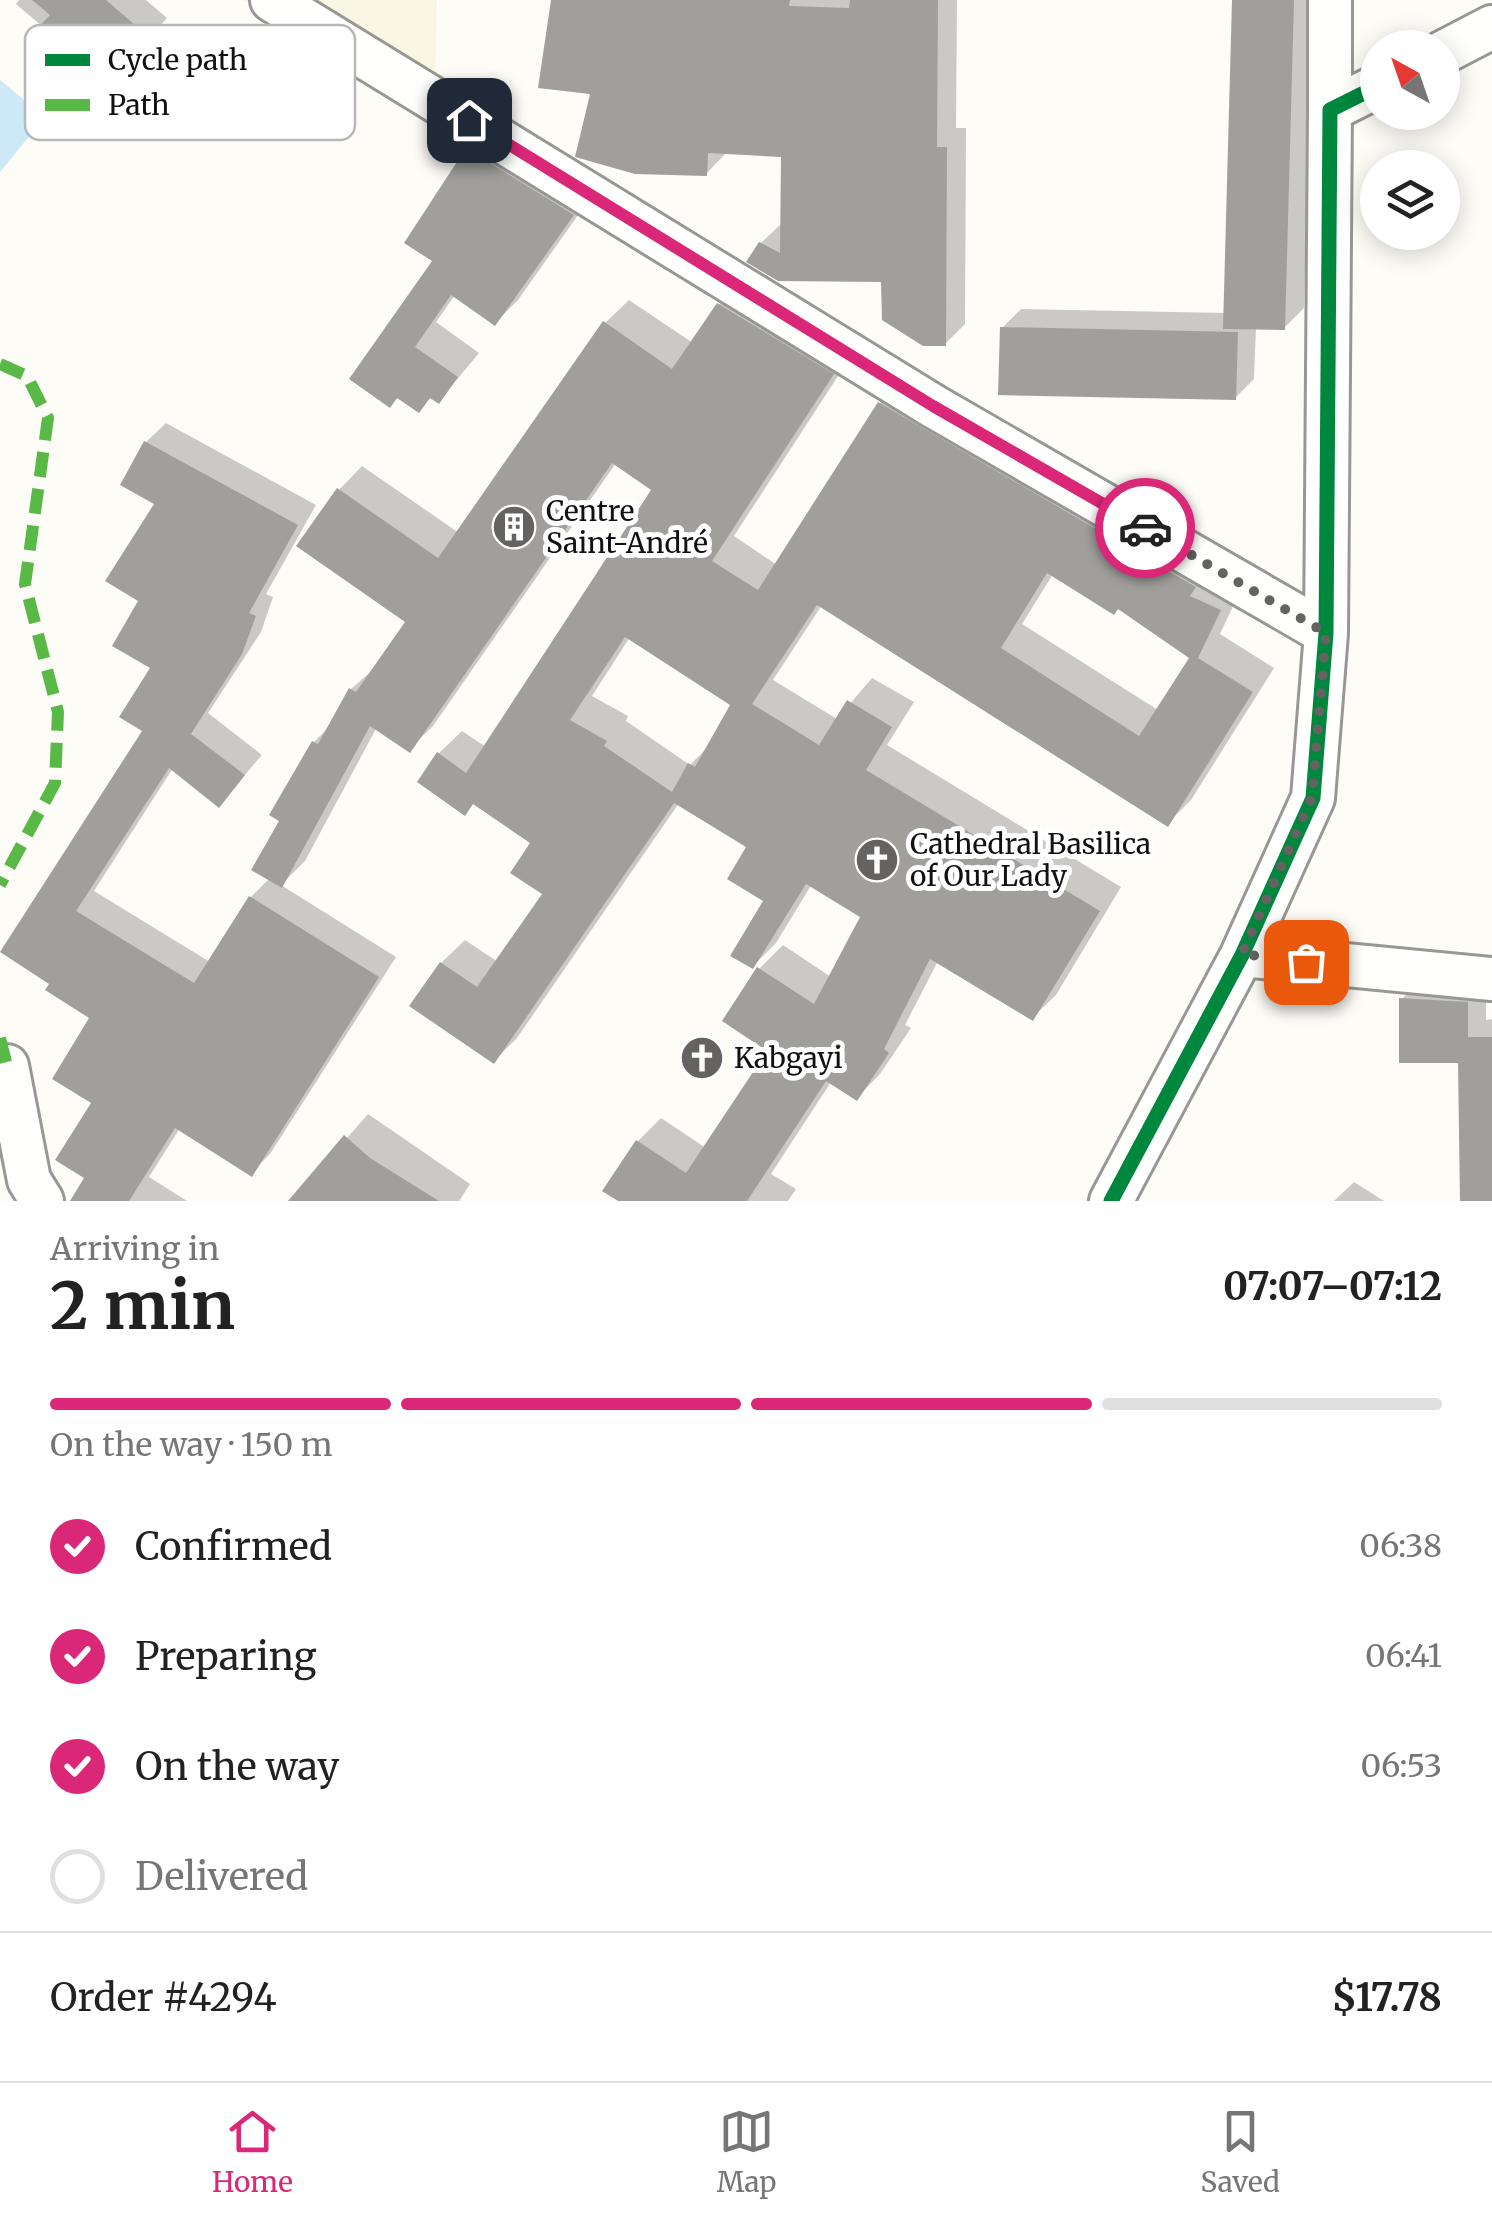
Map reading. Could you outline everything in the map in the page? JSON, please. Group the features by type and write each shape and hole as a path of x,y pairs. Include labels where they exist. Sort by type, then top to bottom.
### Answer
{"street":[{"path":"272,0 313,25"},
{"path":"1110,1201 1242,954 1312,798 1326,633 1330,0"},
{"path":"1460,44 1492,27"},
{"path":"355,51 933,406 1326,633"},
{"path":"1330,110 1360,95"},
{"path":"1242,954 1492,980"},
{"path":"7,1066 30,1180 42,1201"}],"shaded area":[{"path":"241,0 437,0 435,92 355,54 355,25 294,25"}],"water":[{"path":"0,80 25,101 26,140 0,172"}],"building":[{"path":"32,0 106,0 135,25 41,25 50,15"},
{"path":"551,0 790,0 789,6 849,8 850,0 938,0 937,147 947,147 946,346 923,346 882,320 881,282 778,281 746,262 759,242 780,253 781,157 708,153 707,176 635,174 575,157 590,94 538,88"},
{"path":"1232,0 1294,0 1285,330 1223,329"},
{"path":"466,148 574,215 495,326 451,295 415,347 458,377 439,404 430,398 419,413 397,398 390,408 349,379 432,261 404,243"},
{"path":"717,303 834,374 712,561 758,590 878,402 1196,587 1190,596 1221,610 1198,658 1253,692 1168,827 817,605 752,704 819,745 847,700 892,727 866,770 1100,911 1033,1021 930,959 884,1049 889,1053 857,1101 826,1081 747,1201 618,1201 602,1191 636,1140 686,1173 767,1051 722,1021 757,967 814,1004 860,917 806,884 753,969 730,956 763,901 727,879 746,847 674,803 494,1064 409,1006 440,962 477,987 542,894 510,873 530,843 473,804 465,816 417,782 437,752 466,773 651,490 612,463 410,753 370,726 282,888 251,870 279,821 269,815 312,741 318,744 349,688 356,692 405,622 296,546 337,488 438,558 603,321 672,369","holes":["1047,573 1114,615 1118,609 1189,658 1139,736 1001,648","625,637 730,705 695,767 688,763 672,792 604,746 607,741 570,720"]},
{"path":"1000,327 1238,332 1236,400 998,395"},
{"path":"144,441 298,525 249,613 256,616 242,654 191,734 245,775 219,808 169,768 76,911 194,983 249,896 379,977 252,1177 175,1128 129,1201 70,1201 84,1178 55,1160 91,1103 52,1079 89,1018 45,990 49,984 0,952 142,731 119,717 150,668 112,646 138,601 105,581 154,504 120,485"},
{"path":"1399,998 1468,1002 1468,1037 1492,1037 1492,1201 1460,1201 1458,1063 1399,1063"},
{"path":"344,1135 370,1158 439,1201 288,1201"}],"marked path":[{"path":"0,364 27,376 48,418 25,584 58,712 55,783 0,885"},
{"path":"0,1038 7,1066"}],"cycle path":[{"path":"1111,1201 1242,955 1313,798 1326,633 1330,110 1360,95"}],"way so far":[{"path":"1145,528 1326,633 1312,798 1242,954 1306,962"}],"place":[{"name":"Centre Saint-André","path":"514,527"},
{"name":"Cathedral Basilica of Our Lady","path":"877,860"},
{"name":"Kabgayi","path":"702,1058"}],"route":[{"path":"469,120 933,406 1145,528"}]}
